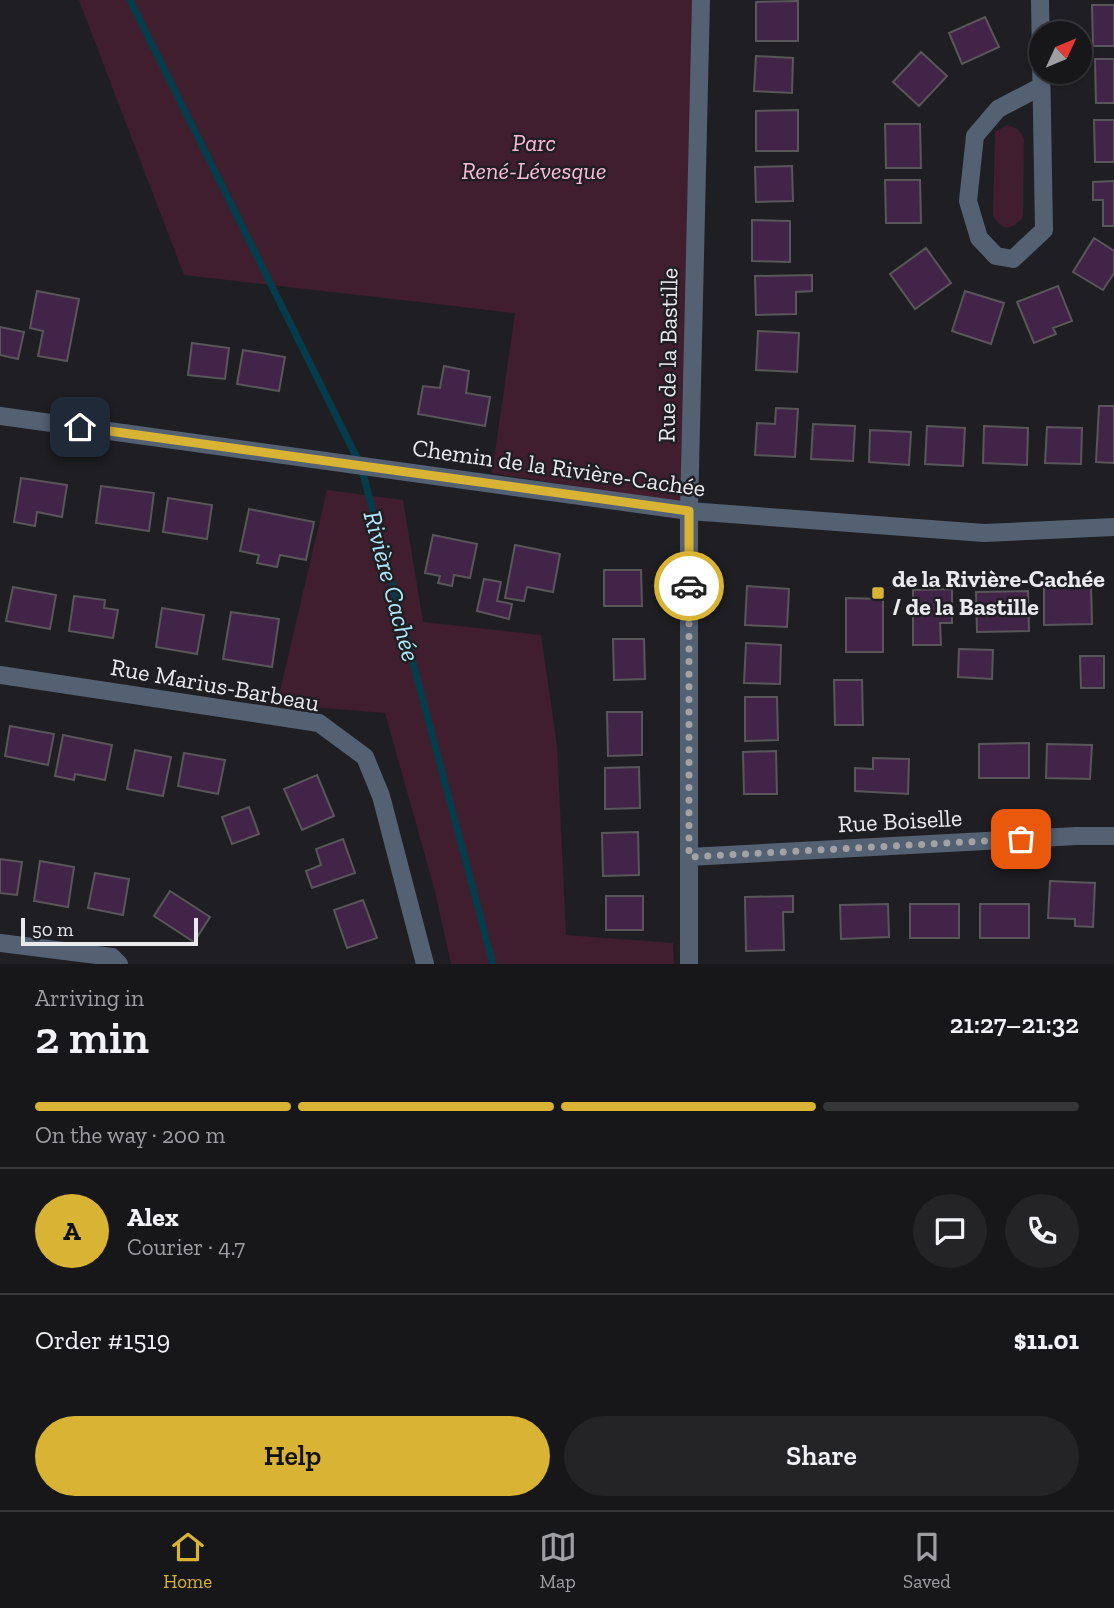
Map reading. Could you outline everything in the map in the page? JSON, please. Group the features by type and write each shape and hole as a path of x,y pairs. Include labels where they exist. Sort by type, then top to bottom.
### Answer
{"street":[{"name":"Rue de la Bastille","path":"689,958 689,511 701,0"},
{"path":"1040,0 1044,230 1013,259 996,256 979,238 968,201 975,136 998,109 1040,87"},
{"name":"Chemin de la Rivière-Cachée","path":"0,416 689,511 984,533 1114,527"},
{"name":"Rue Marius-Barbeau","path":"0,675 319,723 365,757 381,796 425,964"},
{"name":"Rue Boiselle","path":"689,857 1114,836"},
{"path":"0,943 112,957 119,964"}],"green space":[{"name":"Parc René-Lévesque","path":"79,0 694,0 685,504 492,473 515,313 184,275"},
{"path":"1007,125 1018,129 1024,138 1023,217 1011,227 1000,225 993,216 995,132"},
{"path":"327,490 403,500 423,622 541,635 557,746 566,935 673,943 674,964 451,964 435,891 385,713 277,704"}],"building":[{"path":"798,1 798,41 756,41 756,2"},
{"path":"1092,5 1114,5 1114,46 1093,46"},
{"path":"985,17 999,47 962,64 949,33"},
{"path":"921,52 947,76 919,106 893,82"},
{"path":"756,56 793,58 792,93 754,91"},
{"path":"1095,59 1114,59 1114,103 1096,103"},
{"path":"798,110 798,151 756,151 756,111"},
{"path":"1094,120 1114,120 1114,162 1095,162"},
{"path":"885,124 920,124 921,168 886,168"},
{"path":"792,166 793,201 756,202 755,167"},
{"path":"885,180 920,180 921,223 886,223"},
{"path":"1114,181 1114,226 1103,226 1103,200 1093,200 1093,182"},
{"path":"752,220 790,221 790,262 752,261"},
{"path":"1094,238 1114,251 1114,273 1103,290 1073,272"},
{"path":"926,248 951,283 915,309 890,274"},
{"path":"812,275 812,291 796,292 796,314 756,315 755,276"},
{"path":"1058,286 1072,321 1053,328 1056,334 1034,343 1017,302"},
{"path":"37,291 79,299 67,361 38,356 43,331 30,328"},
{"path":"965,291 1004,303 991,344 952,331"},
{"path":"0,327 24,332 18,359 0,355"},
{"path":"758,331 799,333 797,372 756,370"},
{"path":"192,343 229,348 225,379 188,375"},
{"path":"243,350 285,357 279,391 237,384"},
{"path":"444,366 469,371 466,393 490,397 485,426 418,414 423,386 440,388"},
{"path":"1099,406 1114,406 1114,463 1096,462"},
{"path":"776,408 798,409 795,457 755,455 757,423 775,424"},
{"path":"813,424 855,426 853,461 811,459"},
{"path":"927,426 965,428 963,466 925,464"},
{"path":"984,426 1028,428 1027,465 983,463"},
{"path":"1047,427 1082,428 1081,464 1045,463"},
{"path":"870,430 911,432 909,465 869,462"},
{"path":"21,478 67,485 62,517 37,512 35,526 14,522"},
{"path":"101,486 154,493 149,531 96,523"},
{"path":"168,498 212,505 207,539 163,532"},
{"path":"249,509 314,522 306,560 280,555 277,567 257,563 259,555 240,551"},
{"path":"433,535 477,544 470,578 454,575 452,586 438,583 440,576 425,573"},
{"path":"515,545 560,554 553,592 527,587 524,601 505,598"},
{"path":"604,570 641,570 642,606 604,606"},
{"path":"484,579 501,582 497,601 512,604 509,619 477,611"},
{"path":"1091,584 1092,624 1044,625 1044,585"},
{"path":"747,586 789,589 787,627 745,625"},
{"path":"13,587 56,595 50,629 6,621"},
{"path":"952,589 952,623 940,623 941,645 913,645 913,590"},
{"path":"1028,591 1029,631 977,632 976,592"},
{"path":"74,596 105,600 104,608 118,610 113,638 69,631"},
{"path":"846,598 883,599 883,652 846,652"},
{"path":"162,608 204,615 197,654 156,647"},
{"path":"231,612 279,619 272,667 223,659"},
{"path":"613,639 644,639 645,679 614,680"},
{"path":"746,643 781,645 780,684 744,683"},
{"path":"959,649 993,650 992,679 958,677"},
{"path":"1080,656 1104,656 1104,688 1081,688"},
{"path":"834,680 862,680 863,725 835,725"},
{"path":"745,697 777,697 778,740 745,741"},
{"path":"607,712 642,712 642,755 608,756"},
{"path":"10,726 54,734 48,765 5,756"},
{"path":"63,735 112,745 105,780 75,774 74,780 55,776"},
{"path":"1029,743 1029,778 979,778 979,744"},
{"path":"1047,744 1092,745 1090,779 1046,778"},
{"path":"135,750 171,757 163,796 127,789"},
{"path":"776,751 777,794 744,794 743,752"},
{"path":"184,753 225,760 218,794 178,786"},
{"path":"873,758 909,759 908,794 855,791 855,768 873,769"},
{"path":"639,767 640,808 605,809 605,768"},
{"path":"317,775 334,816 302,830 284,789"},
{"path":"249,807 259,834 232,844 222,817"},
{"path":"638,832 639,875 603,876 602,833"},
{"path":"343,839 355,873 312,888 306,871 321,865 316,849"},
{"path":"0,859 22,862 17,895 0,893"},
{"path":"40,861 74,867 68,907 34,901"},
{"path":"95,873 129,879 123,915 88,908"},
{"path":"1050,881 1095,883 1093,927 1075,926 1075,919 1048,918"},
{"path":"170,891 210,917 194,942 154,916"},
{"path":"606,896 643,896 643,930 606,930"},
{"path":"793,896 793,912 783,912 784,950 746,951 745,897"},
{"path":"363,900 377,938 347,948 334,910"},
{"path":"888,904 889,937 841,939 840,905"},
{"path":"910,904 959,904 959,938 910,938"},
{"path":"980,904 1029,904 1029,938 980,938"}],"waterway":[{"name":"Rivière Cachée","path":"130,0 361,466 493,964"}],"way so far":[{"path":"689,586 689,857 1021,839"}],"place":[{"name":"de la Rivière-Cachée / de la Bastille","path":"878,593"}],"route":[{"path":"80,427 689,511 689,586"}]}
